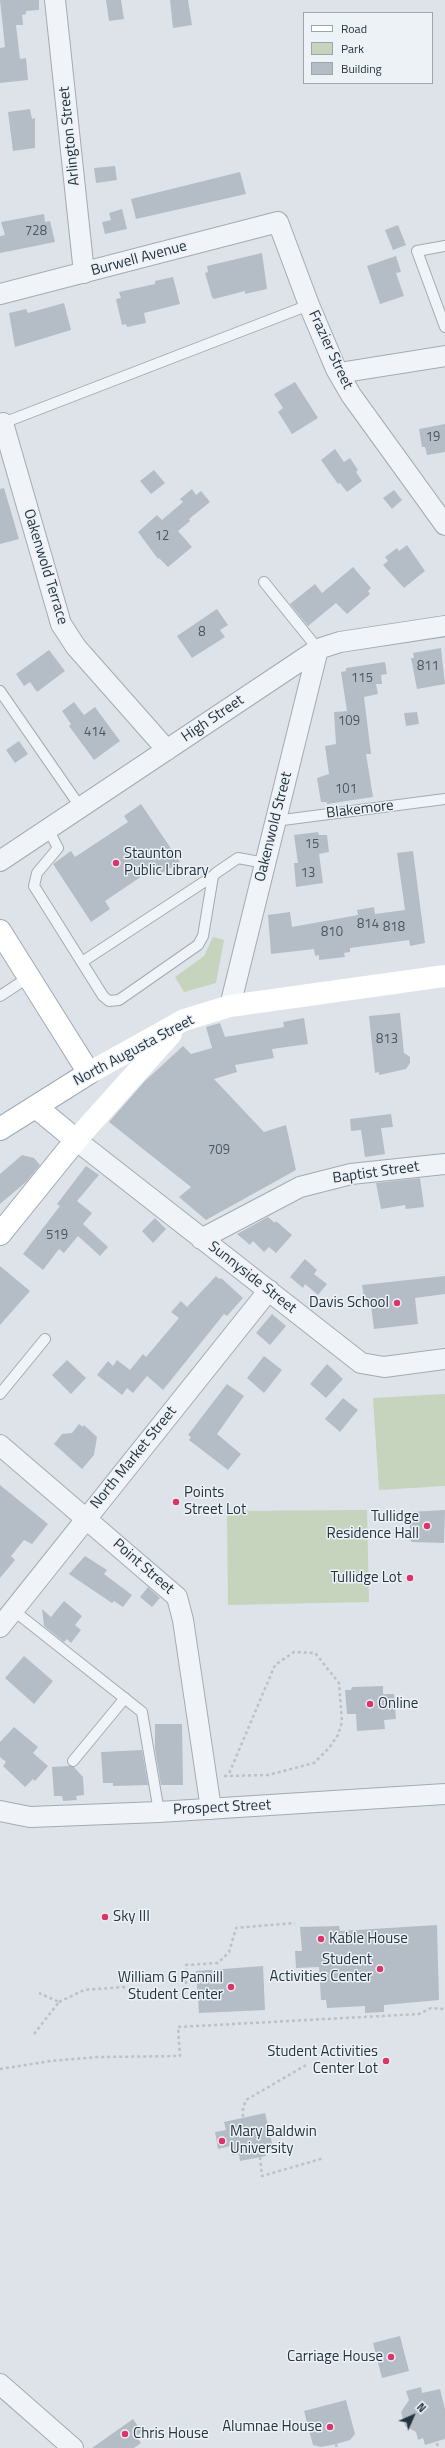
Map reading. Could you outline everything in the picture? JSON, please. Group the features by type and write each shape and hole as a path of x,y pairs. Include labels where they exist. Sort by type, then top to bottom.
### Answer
{"main road":[{"path":"0,931 89,1073"},
{"name":"North Augusta Street","path":"0,1129 89,1073 184,1020 230,1006 445,976"},
{"path":"0,1234 76,1140 184,1020"},
{"path":"36,1107 76,1140"}],"street":[{"name":"Arlington Street","path":"54,0 84,273"},
{"name":"Burwell Avenue","path":"0,294 278,222"},
{"name":"Frazier Street","path":"278,222 309,305 339,373 351,395 445,525"},
{"path":"339,373 445,356"},
{"name":"Oakenwold Terrace","path":"1,424 61,624 76,647 167,750"},
{"name":"High Street","path":"0,860 81,808 318,649 340,642 445,626"},
{"name":"Oakenwold Street","path":"230,1006 318,649"},
{"name":"Sunnyside Street","path":"76,1140 361,1363 384,1367 445,1359"},
{"name":"Baptist Street","path":"201,1239 300,1187 351,1174 445,1164"},
{"name":"North Market Street","path":"0,1626 269,1290"},
{"name":"Point Street","path":"0,1445 177,1597 183,1620 211,1809"},
{"name":"Prospect Street","path":"0,1812 30,1817 159,1812 445,1794"},
{"path":"0,2384 74,2448"}],"lane":[{"path":"445,246 416,251 445,327"},
{"path":"1,424 309,305"},
{"path":"264,582 318,649"},
{"path":"0,691 81,808"},
{"name":"Blakemore","path":"275,821 445,799"},
{"path":"48,829 58,848 37,873 34,886 103,996 108,1001 119,1000 198,945 203,936 213,876"},
{"path":"82,962 213,876 232,860 238,858 265,863"},
{"path":"0,996 29,977"},
{"path":"0,1394 45,1339"},
{"path":"13,1610 142,1712 159,1812"},
{"path":"73,1761 124,1698"}],"path":[{"path":"206,1776 228,1776 268,1775 314,1762 329,1748 338,1735 342,1722 339,1682 315,1654 294,1652 275,1665 228,1776"},
{"path":"34,2034 59,2002 84,1990 123,1987 154,1994 186,1991 186,1965 218,1963 229,1952 236,1928 295,1923"},
{"path":"39,1993 59,2002"},
{"path":"0,2068 51,2061 98,2057 180,2056 178,2027 419,2014 431,2008 445,2009"},
{"path":"243,2117 243,2108 246,2100 308,2064"},
{"path":"260,2158 262,2176 324,2158"},
{"path":"438,2443 438,2448"},
{"path":"336,2444 337,2448"}],"green space":[{"path":"213,937 224,940 216,983 184,992 175,977 204,956"},
{"path":"445,1394 445,1486 379,1490 373,1398"},
{"path":"367,1510 369,1602 228,1605 227,1511"}],"building":[{"path":"0,0 39,0 39,10 26,11 26,14 22,15 23,25 16,25 20,59 26,58 28,80 0,83 0,48 5,47"},
{"path":"106,0 121,0 124,19 109,21"},
{"path":"170,0 188,0 192,25 173,28"},
{"path":"30,109 32,119 35,118 35,148 13,151 8,112"},
{"path":"115,166 117,180 96,183 94,168"},
{"path":"240,172 246,194 136,219 131,199"},
{"path":"122,209 127,229 105,234 102,222 111,220 109,213"},
{"path":"44,214 45,222 50,221 55,242 0,253 0,236 5,235 1,222"},
{"path":"398,225 406,245 393,250 385,230"},
{"path":"262,253 267,289 245,294 245,291 214,299 212,297 205,273 208,272 207,266"},
{"path":"396,256 401,272 396,273 404,296 380,304 367,266"},
{"path":"173,277 180,304 144,313 146,323 127,327 126,324 122,325 116,299 121,298 119,292 155,284 155,281"},
{"path":"64,303 71,330 15,347 9,313 26,309 28,313"},
{"path":"295,382 318,418 292,434 278,412 283,408 274,394"},
{"path":"445,424 445,452 427,455 425,447 422,447 419,429"},
{"path":"335,449 344,462 350,458 358,470 356,472 362,481 347,492 340,483 338,484 321,460"},
{"path":"154,470 165,483 151,494 140,481"},
{"path":"4,488 19,539 0,544 0,489"},
{"path":"192,489 196,495 201,491 210,502 189,519 190,521 178,531 192,547 168,567 159,558 158,559 138,532 157,515 162,520 183,502 180,499"},
{"path":"394,490 402,500 392,509 383,498"},
{"path":"407,545 425,571 404,588 383,565 388,561 385,557 397,548 399,551"},
{"path":"353,567 371,588 368,591 370,594 347,614 336,603 308,626 290,604 315,584 322,593"},
{"path":"217,609 228,625 220,630 225,637 192,658 177,636"},
{"path":"441,648 445,684 417,689 411,658 414,658 413,653"},
{"path":"49,650 65,671 37,692 30,682 24,686 16,674"},
{"path":"385,662 387,674 381,675 382,684 376,684 378,694 364,697 371,754 366,754 373,797 327,804 327,802 321,802 317,778 329,774 325,746 336,744 334,712 347,711 341,672 346,671 346,668"},
{"path":"74,702 84,715 95,707 120,741 94,760 69,726 71,724 62,711"},
{"path":"417,712 419,724 406,726 404,713"},
{"path":"19,741 28,754 15,763 6,750"},
{"name":"Staunton Public Library","path":"141,804 180,862 162,873 157,866 105,901 110,909 91,922 53,864 71,851 75,857 128,822 124,816"},
{"path":"318,832 319,835 327,835 329,852 319,854 323,883 296,887 294,863 298,863 294,835"},
{"path":"413,851 425,943 410,946 409,940 350,948 350,952 344,953 345,957 319,960 319,955 315,956 314,949 271,954 268,915 290,912 292,927 358,915 357,910 374,907 375,914 405,910 397,853"},
{"path":"400,1013 404,1053 410,1057 410,1063 406,1069 379,1075 379,1072 375,1073 369,1016"},
{"path":"304,1018 308,1044 272,1049 274,1058 235,1065 237,1072 214,1079 264,1132 286,1125 296,1170 206,1220 179,1197 191,1187 109,1122 145,1081 183,1046 191,1054 212,1048 206,1027 220,1023 225,1037 284,1027 283,1022"},
{"path":"391,1114 393,1127 381,1128 385,1154 365,1157 361,1130 351,1131 350,1119"},
{"path":"22,1155 34,1158 40,1165 26,1182 0,1204 0,1174"},
{"path":"86,1166 99,1175 77,1201 92,1213 83,1224 108,1247 100,1256 78,1236 64,1253 59,1249 43,1270 23,1254 60,1206 57,1204"},
{"path":"420,1178 424,1207 406,1209 405,1205 381,1209 376,1183"},
{"path":"268,1217 275,1223 276,1221 292,1235 276,1253 269,1247 264,1252 253,1241 250,1245 237,1234"},
{"path":"155,1218 166,1229 153,1243 142,1231"},
{"path":"305,1259 317,1270 314,1274 327,1284 318,1295 305,1284 303,1288 290,1277"},
{"path":"0,1266 30,1291 0,1325"},
{"path":"216,1276 219,1279 221,1278 243,1298 227,1316 224,1314 163,1390 147,1376 133,1393 127,1388 122,1395 97,1375 108,1361 113,1366 117,1360 130,1370 143,1354 146,1357 179,1318 171,1312 181,1301 187,1307"},
{"path":"445,1276 445,1294 415,1298 418,1324 374,1329 371,1305 365,1305 362,1285"},
{"path":"272,1314 286,1326 270,1345 256,1333"},
{"path":"264,1356 282,1370 264,1393 247,1378"},
{"path":"67,1360 86,1378 71,1394 52,1375"},
{"path":"327,1364 343,1379 326,1398 310,1384"},
{"path":"227,1384 244,1396 217,1434 241,1454 228,1470 189,1440 191,1437 188,1435"},
{"path":"343,1398 358,1410 340,1432 325,1419"},
{"path":"79,1424 83,1427 84,1425 97,1437 94,1455 82,1469 54,1444 62,1434 72,1433"},
{"path":"0,1485 48,1524 32,1544 24,1540 11,1556 15,1560 0,1578"},
{"name":"Tullidge Residence Hall","path":"445,1510 444,1543 411,1542 409,1512"},
{"path":"85,1556 107,1570 104,1574 132,1595 123,1607 114,1601 112,1603 69,1574"},
{"path":"148,1587 160,1598 152,1607 140,1597"},
{"path":"64,1601 82,1616 75,1625 81,1630 71,1643 67,1639 64,1642 44,1626 42,1609 51,1617"},
{"path":"24,1656 53,1681 34,1704 5,1678"},
{"name":"Online","path":"383,1686 383,1694 394,1694 396,1719 384,1720 385,1729 357,1731 356,1714 347,1714 345,1690 351,1690 352,1687"},
{"path":"155,1724 182,1724 183,1785 161,1785 155,1749"},
{"path":"14,1727 38,1747 33,1753 48,1766 35,1781 33,1779 25,1787 3,1766 6,1762 0,1757 0,1742"},
{"path":"142,1750 148,1785 113,1786 113,1783 103,1783 101,1752"},
{"path":"52,1767 74,1767 83,1777 84,1795 76,1796 77,1800 63,1801 62,1796 54,1796"},
{"name":"Student Activities Center","path":"437,1925 439,2000 384,2005 384,2012 365,2013 365,2006 327,2008 326,2000 321,2000 319,1967 296,1968 295,1951 302,1951 300,1927 339,1926 340,1931"},
{"name":"William G Pannill Student Center","path":"263,1966 265,2010 199,2013 196,1971"},
{"path":"265,2113 273,2147 264,2149 266,2156 240,2161 239,2154 232,2155 230,2146 218,2149 215,2132 226,2130 224,2122"},
{"name":"Carriage House","path":"400,2336 409,2371 382,2378 373,2343"},
{"path":"421,2387 422,2393 440,2389 445,2409 445,2439 425,2445 423,2438 418,2440 416,2432 405,2426 401,2412 409,2400 406,2391"},
{"name":"Alumnae House","path":"346,2400 355,2434 350,2440 336,2444 321,2447 313,2445 304,2411"},
{"name":"Chris House","path":"133,2419 142,2432 136,2436 141,2443 134,2448 92,2448"}],"place":[{"name":"Staunton Public Library","path":"116,863"},
{"name":"Davis School","path":"397,1303"},
{"name":"Points Street Lot","path":"176,1502"},
{"name":"Tullidge Residence Hall","path":"427,1526"},
{"name":"Tullidge Lot","path":"410,1578"},
{"name":"Online","path":"370,1704"},
{"name":"Sky III","path":"105,1917"},
{"name":"Kable House","path":"321,1939"},
{"name":"Student Activities Center","path":"380,1969"},
{"name":"William G Pannill Student Center","path":"231,1987"},
{"name":"Student Activities Center Lot","path":"386,2061"},
{"name":"Mary Baldwin University","path":"222,2141"},
{"name":"Carriage House","path":"391,2357"},
{"name":"Alumnae House","path":"330,2427"},
{"name":"Chris House","path":"125,2434"}]}
